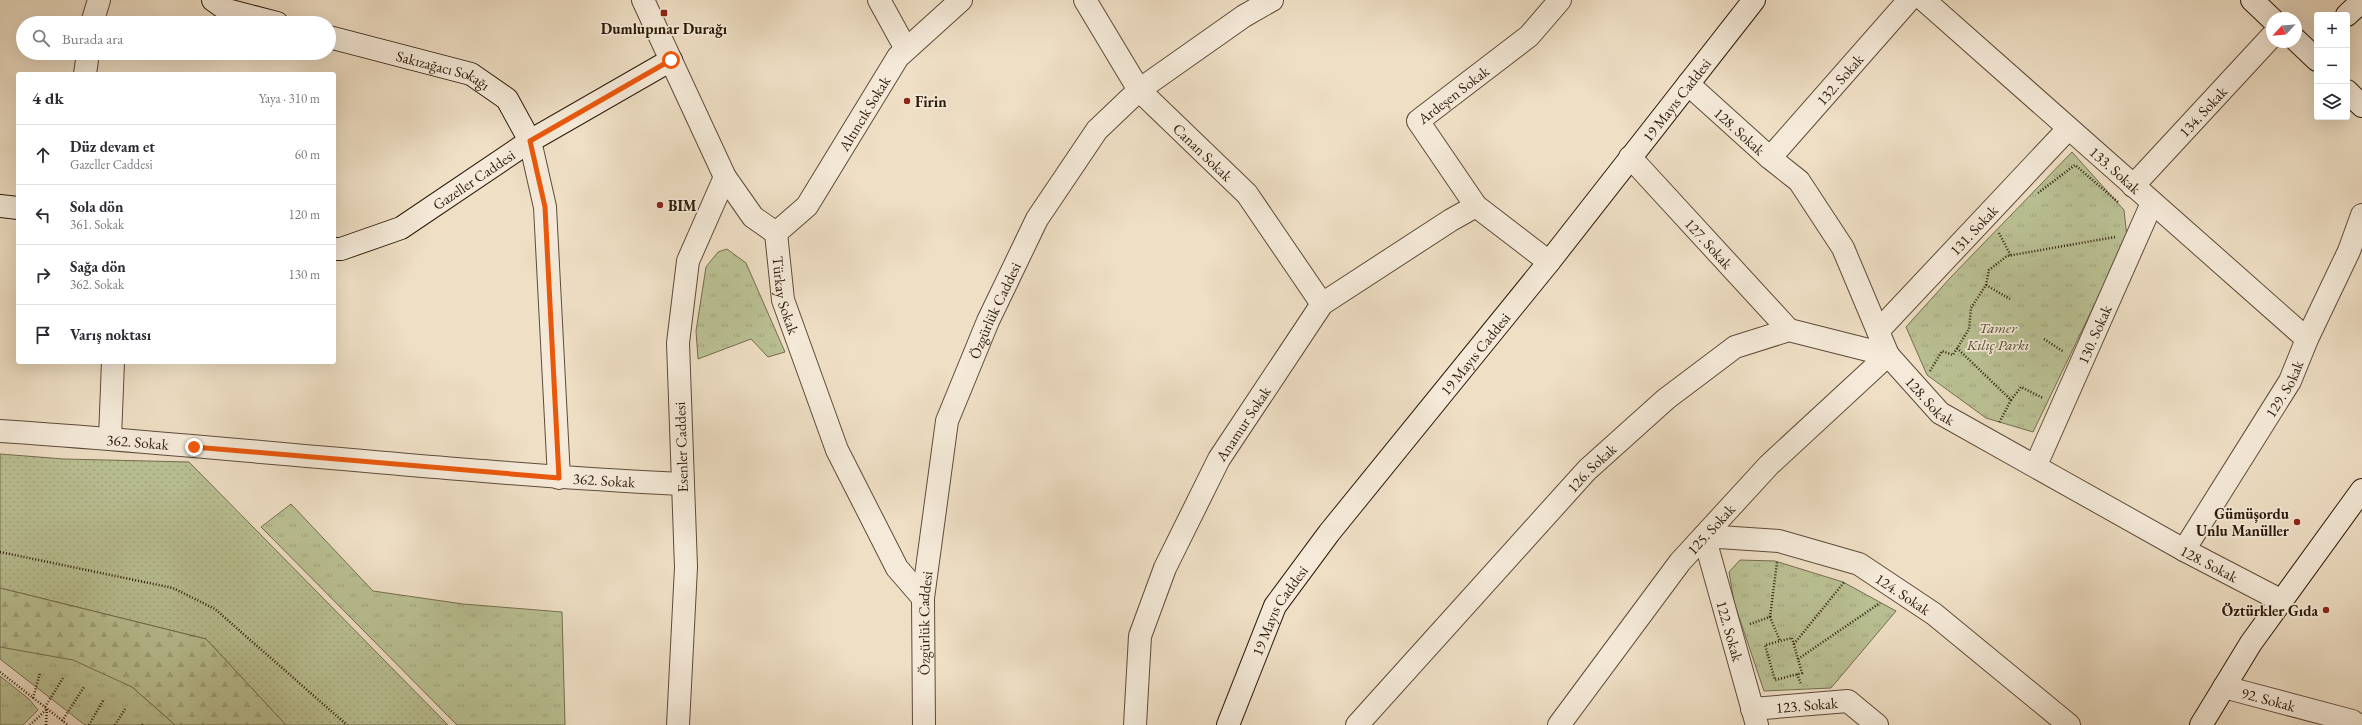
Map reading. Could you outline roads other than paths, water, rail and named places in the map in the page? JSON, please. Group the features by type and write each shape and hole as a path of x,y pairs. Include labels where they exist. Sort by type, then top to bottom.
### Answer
{"street":[{"path":"94,16 99,0"},
{"path":"213,0 227,10 250,16"},
{"path":"643,0 724,177 753,217 776,233"},
{"path":"879,0 906,49"},
{"name":"Altıncık Sokak","path":"776,233 807,206 898,57 961,0"},
{"name":"Canan Sokak","path":"1085,0 1139,90 1247,194 1322,304"},
{"name":"Özgürlük Caddesi","path":"924,725 923,598 948,421 988,321 1037,219 1097,130 1139,90 1244,16 1272,0"},
{"name":"Ardeşen Sokak","path":"1548,262 1476,206 1418,122 1529,36 1560,0"},
{"name":"19 Mayıs Caddesi","path":"1228,725 1275,606 1329,533 1548,262 1754,0"},
{"name":"132. Sokak","path":"1770,158 1909,0"},
{"name":"133. Sokak","path":"1924,0 2068,129 2307,338"},
{"path":"2252,0 2266,13"},
{"path":"2350,12 2362,1"},
{"name":"Sakızağacı Sokağı","path":"336,39 471,74 507,99 530,141 545,207 559,478"},
{"name":"134. Sokak","path":"2133,186 2266,42"},
{"path":"85,72 87,60"},
{"name":"Gazeller Caddesi","path":"336,249 341,249 401,228 530,141 671,60"},
{"name":"128. Sokak","path":"1688,84 1770,158 1799,181 1843,248 1888,355 1940,413 2036,465 2184,550 2282,601"},
{"path":"2350,94 2362,106"},
{"name":"131. Sokak","path":"1878,332 2068,129"},
{"name":"127. Sokak","path":"1630,156 1789,330"},
{"name":"Esenler Caddesi","path":"678,725 686,566 678,343 688,261 724,177"},
{"name":"130. Sokak","path":"2036,465 2152,203"},
{"path":"0,206 16,208"},
{"name":"Anamur Sokak","path":"1135,725 1140,636 1165,568 1219,459 1322,304 1451,220 1476,206"},
{"name":"129. Sokak","path":"2184,550 2290,381 2307,338 2349,251 2362,215"},
{"name":"Türkay Sokak","path":"776,233 784,300 837,450 896,568 923,598"},
{"path":"1789,330 1888,355"},
{"name":"126. Sokak","path":"1357,725 1598,460 1666,399 1735,347 1789,330"},
{"name":"125. Sokak","path":"1559,725 1680,562 1769,465 1888,355"},
{"path":"110,438 113,364"},
{"name":"362. Sokak","path":"0,431 110,438 559,478 682,484"},
{"path":"2201,725 2251,643 2362,490"},
{"name":"124. Sokak","path":"1704,536 1779,541 1859,564 1934,614 2069,725"},
{"name":"122. Sokak","path":"1704,536 1755,717"},
{"name":"92. Sokak","path":"2224,687 2352,721 2358,725"},
{"name":"123. Sokak","path":"1755,717 1848,701 1877,725"}],"place":[{"name":"Dumlupınar Durağı","path":"664,13"},
{"name":"Firin","path":"907,101"},
{"name":"BIM","path":"660,205"},
{"name":"Gümüşordu Unlu Manüller","path":"2297,522"},
{"name":"Öztürkler Gıda","path":"2326,610"}],"park label":[{"name":"Tamer Kılıç Parkı","path":"1998,336"}]}
